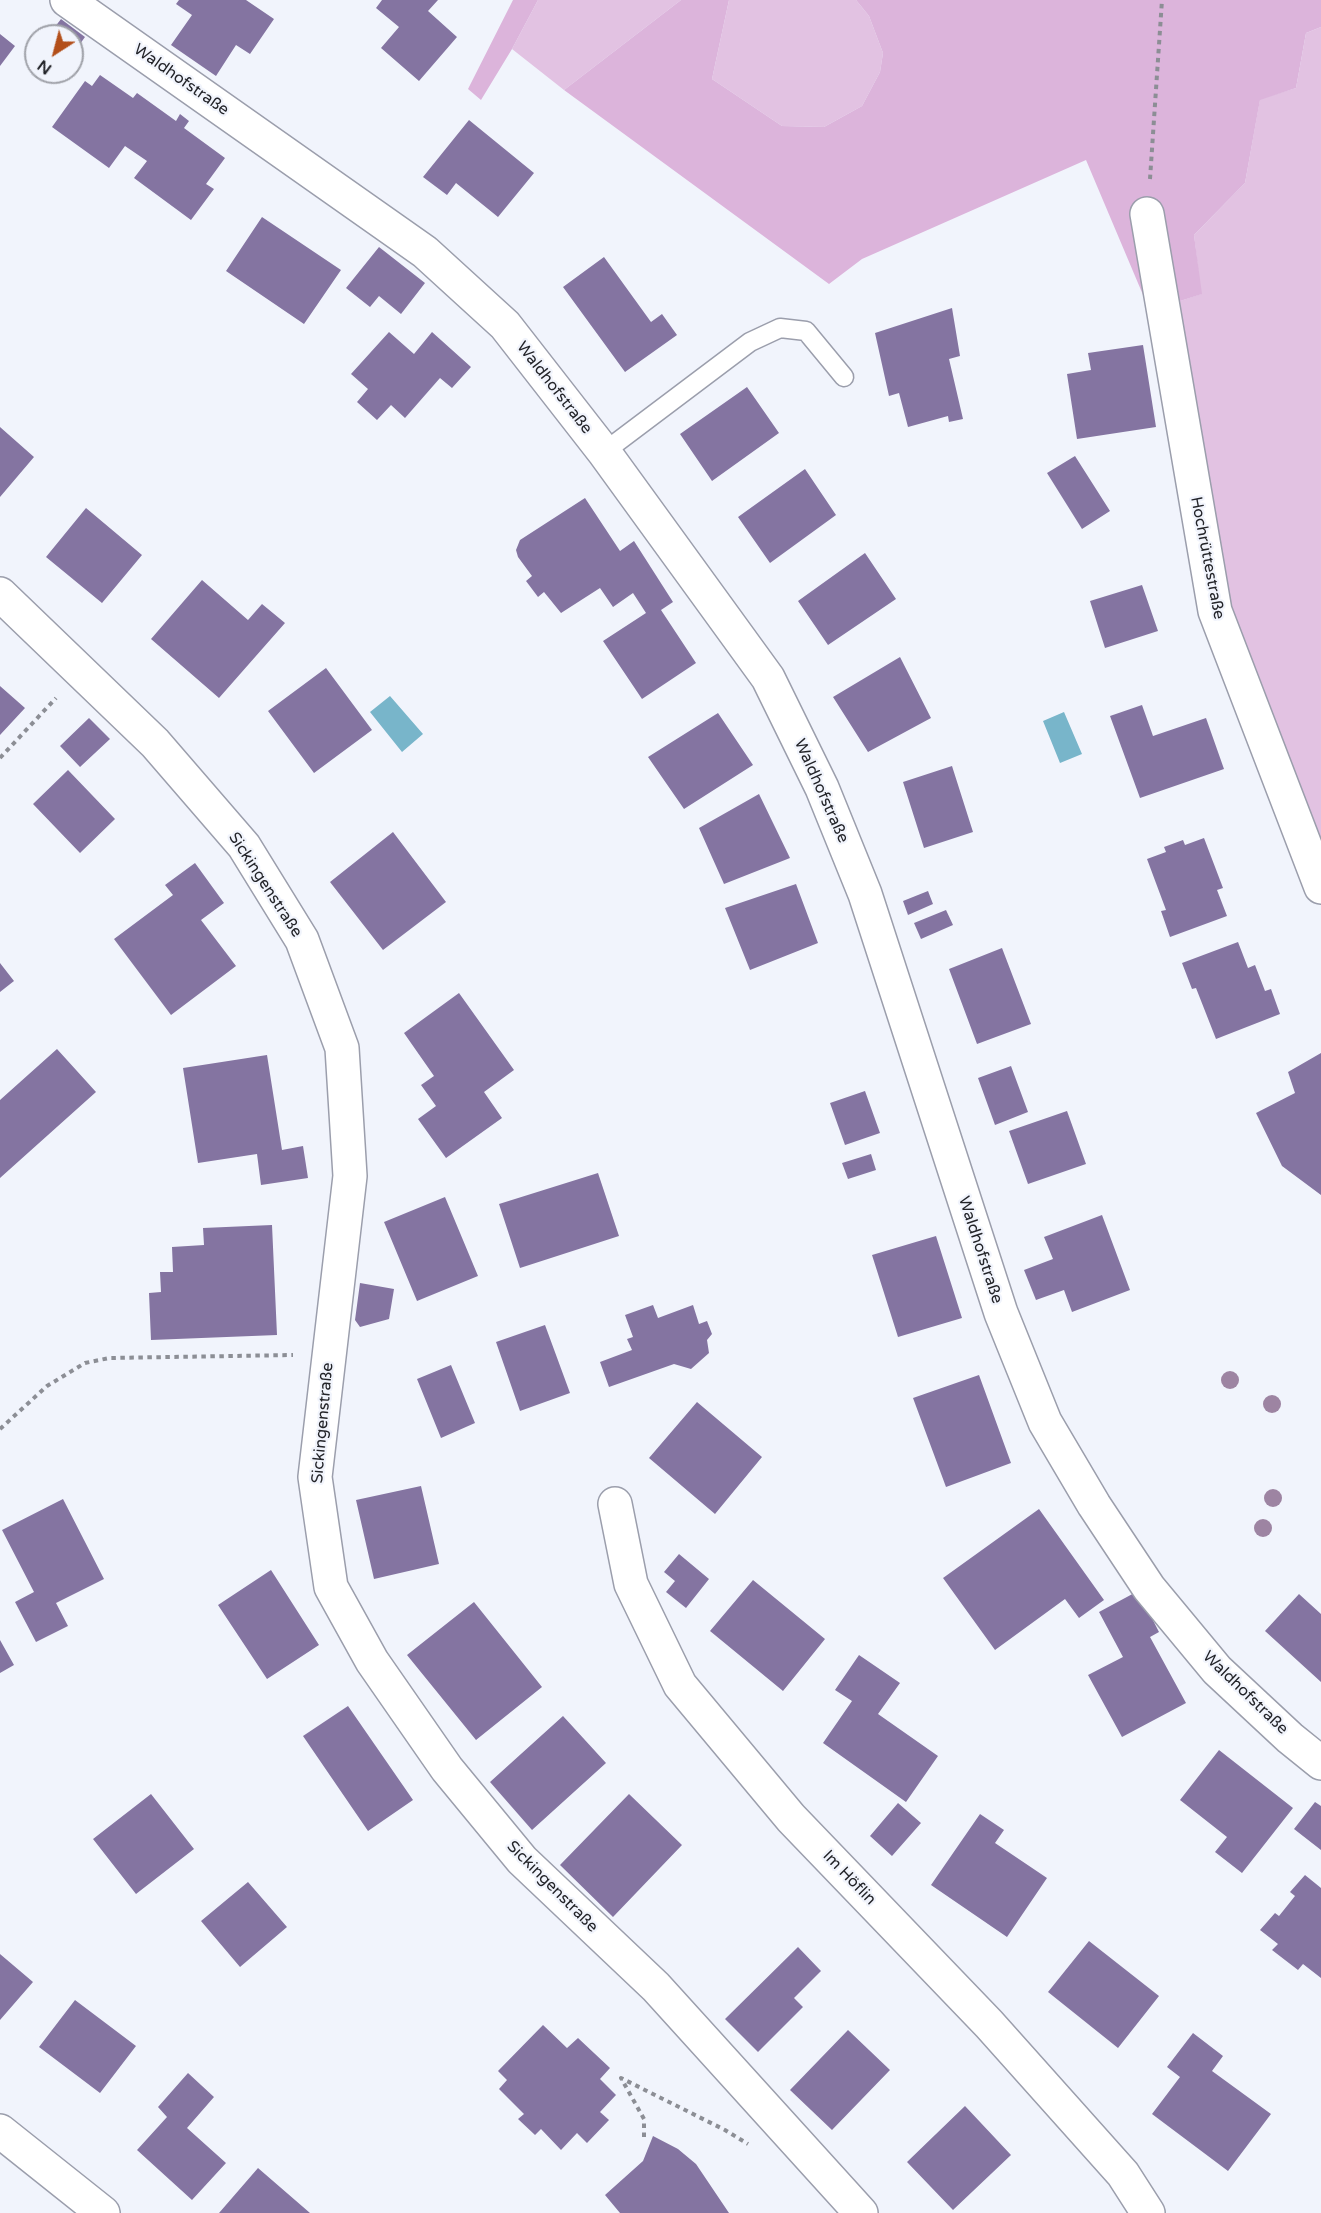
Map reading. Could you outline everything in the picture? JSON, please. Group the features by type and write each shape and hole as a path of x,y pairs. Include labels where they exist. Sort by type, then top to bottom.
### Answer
{"street":[{"name":"Waldhofstraße","path":"67,0 425,252 505,325 604,452 768,678 822,788 865,894 1001,1313 1045,1422 1094,1505 1149,1588 1217,1670 1290,1738 1321,1763"},
{"name":"Hochrüttestraße","path":"1147,214 1215,611 1321,887"},
{"name":"Sickingenstraße","path":"0,594 155,743 244,846 302,940 342,1048 350,1176 315,1477 331,1587 372,1661 447,1769 522,1860 656,1987 861,2213"},
{"name":"Im Höflin","path":"615,1504 631,1584 680,1685 791,1818 989,2025 1115,2165 1148,2213"},
{"path":"0,2131 103,2213"}],"lane":[{"path":"604,452 750,342 780,328 806,331 844,377"}],"path":[{"path":"1147,214 1162,0"},
{"path":"0,758 60,694"},
{"path":"0,1429 47,1386 85,1363 109,1358 270,1355"},
{"path":"644,2137 644,2119 621,2078 725,2130 755,2148"}],"shaded area":[{"path":"513,0 538,0 481,100 468,89"},
{"path":"538,0 681,0 564,90 512,49"},
{"path":"681,0 729,0 712,79 782,126 824,127 862,106 880,72 883,53 869,16 856,0 1321,0 1321,27 1306,33 1296,88 1260,100 1245,183 1194,235 1202,294 1174,303 1146,302 1086,160 862,259 829,284 564,90"},
{"path":"729,0 856,0 869,16 883,53 880,72 862,106 824,127 782,126 712,79"},
{"path":"1321,27 1321,860 1217,595 1174,303 1201,294 1194,235 1245,183 1260,99 1296,88 1306,33"}],"water":[{"path":"390,696 423,734 402,752 370,712"},
{"path":"1064,712 1082,754 1060,763 1043,721"}],"building":[{"path":"179,0 246,0 274,19 250,54 236,45 216,76 171,45 192,15 176,4"},
{"path":"382,0 438,0 428,11 457,37 419,81 381,48 399,27 376,8"},
{"path":"61,19 68,24 57,24"},
{"path":"0,34 15,46 0,66"},
{"path":"100,75 133,98 137,93 176,121 180,114 189,121 184,128 225,158 206,184 214,189 191,220 134,178 147,161 125,146 109,168 52,127 85,81 92,86"},
{"path":"469,120 534,173 498,217 456,183 447,195 423,177"},
{"path":"262,217 341,270 304,324 226,271"},
{"path":"379,247 425,283 401,314 379,296 370,307 346,288"},
{"path":"604,257 651,322 662,314 677,335 625,372 563,287"},
{"path":"952,308 960,356 949,359 963,419 949,422 948,416 908,427 899,393 889,396 875,333"},
{"path":"389,332 414,354 432,332 471,367 452,388 440,378 405,418 391,405 377,420 357,402 368,389 351,374"},
{"path":"1143,345 1156,427 1077,439 1067,374 1091,370 1088,353"},
{"path":"747,387 779,433 712,481 680,434"},
{"path":"0,427 34,457 0,497"},
{"path":"1075,456 1110,511 1082,529 1047,473"},
{"path":"805,469 836,515 770,563 738,517"},
{"path":"585,498 620,551 634,541 673,602 661,610 696,663 642,699 603,641 646,613 633,593 613,607 600,588 561,613 544,592 538,597 526,581 532,576 518,557 516,550 520,540"},
{"path":"86,508 142,555 102,603 46,557"},
{"path":"865,553 896,599 828,645 798,601"},
{"path":"202,580 248,620 262,604 285,623 219,698 151,639"},
{"path":"1142,585 1158,631 1105,648 1090,601"},
{"path":"900,657 931,718 868,752 833,697"},
{"path":"326,668 372,730 314,773 268,711"},
{"path":"0,686 25,708 0,735"},
{"path":"1142,705 1153,736 1206,718 1224,769 1140,798 1110,716"},
{"path":"718,713 753,765 684,809 648,757"},
{"path":"89,718 110,739 80,767 60,746"},
{"path":"952,766 973,832 924,848 903,782"},
{"path":"68,770 115,819 80,853 33,804"},
{"path":"759,794 790,858 724,884 699,828"},
{"path":"393,832 446,902 383,950 330,882"},
{"path":"1204,838 1223,888 1217,890 1227,916 1170,937 1161,911 1166,910 1147,859 1166,852 1164,847 1183,840 1185,845"},
{"path":"195,863 224,903 201,920 236,966 171,1015 114,939 173,895 165,885"},
{"path":"796,884 818,943 750,970 725,908"},
{"path":"928,891 933,904 908,915 903,901"},
{"path":"946,910 953,925 921,939 914,923"},
{"path":"1238,942 1248,968 1255,965 1265,991 1271,989 1280,1014 1216,1039 1196,988 1192,989 1182,963"},
{"path":"1002,948 1031,1024 977,1044 949,969"},
{"path":"0,963 14,981 0,992"},
{"path":"459,993 514,1070 484,1092 502,1118 446,1158 418,1119 436,1106 421,1085 434,1076 404,1033"},
{"path":"57,1049 96,1092 0,1178 0,1100"},
{"path":"1321,1053 1321,1195 1282,1166 1256,1113 1295,1093 1288,1072"},
{"path":"267,1055 282,1150 303,1146 308,1178 261,1185 257,1154 198,1163 183,1068"},
{"path":"1011,1066 1028,1112 995,1125 978,1078"},
{"path":"865,1091 880,1133 845,1145 830,1103"},
{"path":"1067,1111 1086,1164 1028,1184 1009,1131"},
{"path":"871,1154 876,1170 848,1179 842,1163"},
{"path":"598,1173 619,1236 520,1268 499,1204"},
{"path":"445,1197 478,1276 417,1301 384,1222"},
{"path":"1102,1215 1130,1290 1072,1312 1064,1290 1036,1300 1024,1270 1053,1259 1044,1237"},
{"path":"272,1225 277,1335 151,1340 149,1293 161,1292 160,1272 173,1272 172,1247 204,1245 203,1228"},
{"path":"936,1236 962,1318 898,1337 872,1255"},
{"path":"360,1283 394,1289 389,1319 360,1327 355,1320"},
{"path":"653,1305 658,1318 693,1305 699,1324 707,1321 712,1334 707,1340 709,1353 691,1369 674,1364 609,1387 600,1362 632,1350 627,1339 633,1337 625,1315"},
{"path":"545,1325 570,1393 520,1411 496,1342"},
{"path":"451,1365 475,1423 441,1438 417,1379"},
{"path":"979,1375 1011,1463 946,1487 913,1398"},
{"path":"697,1402 762,1457 715,1514 649,1458"},
{"path":"421,1486 439,1564 374,1579 356,1500"},
{"path":"63,1499 104,1579 56,1603 68,1626 36,1642 15,1602 34,1592 2,1530"},
{"path":"1039,1509 1104,1600 1079,1618 1065,1599 995,1650 943,1578"},
{"path":"679,1554 709,1579 686,1608 666,1592 675,1581 664,1572"},
{"path":"271,1570 319,1645 267,1679 218,1605"},
{"path":"753,1580 825,1639 783,1691 710,1631"},
{"path":"1138,1591 1159,1632 1150,1637 1186,1703 1122,1737 1088,1675 1123,1657 1099,1612"},
{"path":"1299,1594 1321,1614 1321,1682 1265,1631"},
{"path":"474,1602 542,1687 476,1740 407,1655"},
{"path":"0,1640 14,1665 0,1673"},
{"path":"859,1655 900,1683 878,1714 938,1756 906,1802 823,1743 852,1701 835,1690"},
{"path":"348,1706 413,1800 368,1831 303,1736"},
{"path":"563,1716 606,1763 532,1830 490,1782"},
{"path":"1219,1750 1293,1808 1242,1873 1215,1852 1227,1837 1180,1800"},
{"path":"151,1794 194,1849 136,1894 93,1839"},
{"path":"629,1794 682,1845 613,1917 560,1865"},
{"path":"1315,1802 1321,1806 1321,1850 1294,1829"},
{"path":"898,1803 921,1823 892,1856 870,1836"},
{"path":"980,1814 1004,1830 995,1843 1047,1878 1007,1937 931,1885"},
{"path":"1305,1875 1321,1888 1321,1978 1303,1964 1298,1970 1272,1950 1278,1944 1260,1930 1275,1913 1279,1916 1295,1896 1290,1892"},
{"path":"248,1882 287,1927 240,1967 201,1921"},
{"path":"1089,1941 1159,1996 1118,2048 1048,1992"},
{"path":"798,1947 821,1971 794,1998 803,2007 758,2052 725,2019"},
{"path":"0,1954 33,1982 0,2020"},
{"path":"75,2000 136,2046 100,2093 39,2047"},
{"path":"543,2025 567,2048 578,2038 610,2068 600,2079 616,2095 600,2112 609,2120 587,2143 577,2133 561,2150 541,2129 535,2135 518,2119 524,2114 499,2089 507,2080 498,2071"},
{"path":"848,2030 890,2070 832,2130 790,2090"},
{"path":"1193,2033 1223,2056 1212,2071 1271,2114 1228,2171 1152,2114 1180,2077 1167,2067"},
{"path":"188,2073 214,2097 187,2128 226,2163 192,2200 137,2150 167,2117 158,2107"},
{"path":"965,2106 1011,2155 953,2210 907,2162"},
{"path":"653,2136 678,2149 696,2164 729,2213 620,2213 605,2195 643,2161"},
{"path":"258,2168 310,2213 219,2213"}]}
